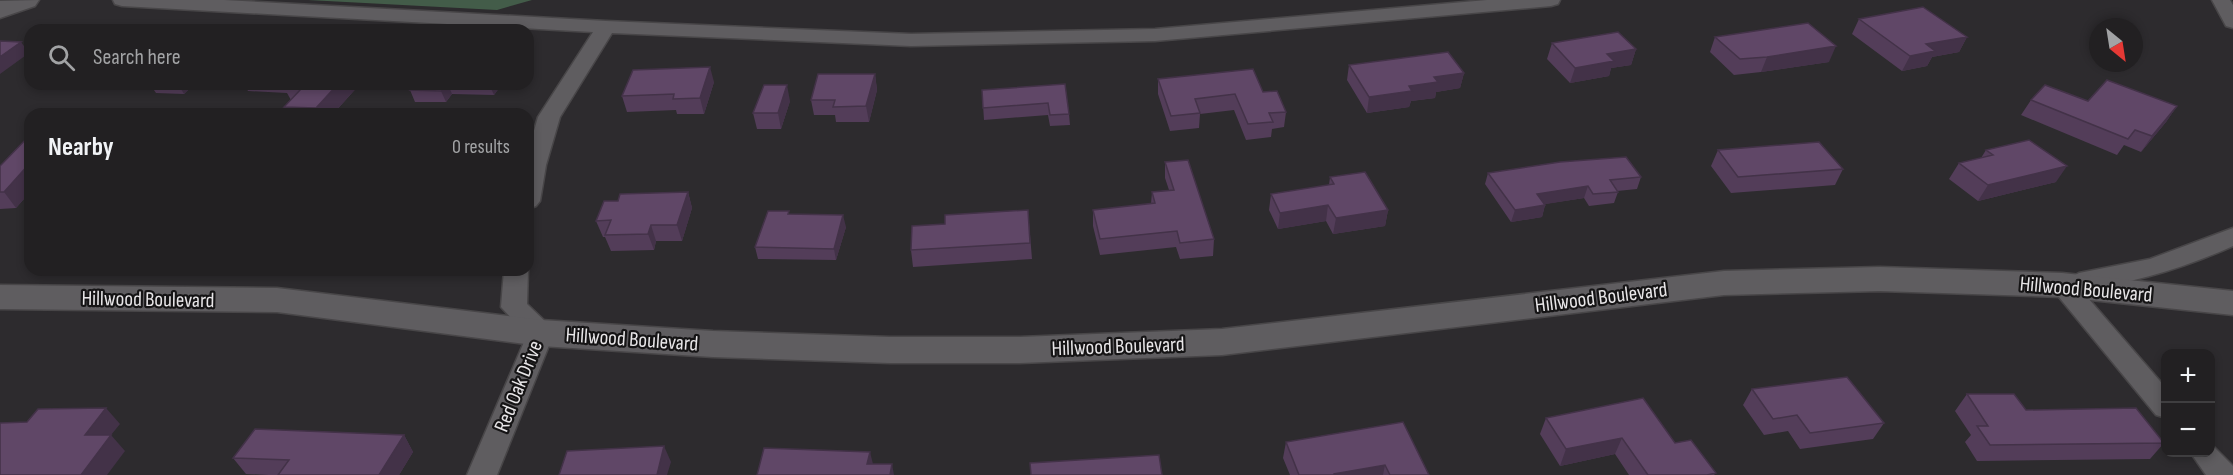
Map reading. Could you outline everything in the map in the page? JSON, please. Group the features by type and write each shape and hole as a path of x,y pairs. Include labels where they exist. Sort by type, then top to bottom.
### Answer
{"street":[{"path":"0,9 26,0"},
{"path":"122,0 606,27 911,40 1155,35 1551,0"},
{"path":"2221,0 2233,22"},
{"path":"534,165 549,117 606,27"},
{"path":"2062,285 2119,278 2140,272 2183,259 2233,236"},
{"name":"Red Oak Drive","path":"482,475 541,333 514,307 516,276"},
{"name":"Hillwood Boulevard","path":"0,297 277,300 541,333 725,344 890,350 1020,350 1232,341 1724,283 1880,279 2062,285 2233,303"},
{"path":"2062,285 2163,403"},
{"path":"2207,457 2223,475"}],"green space":[{"path":"308,0 532,0 497,10"}],"building":[{"path":"1923,7 1967,37 1926,44 1935,51 1910,56 1859,19"},
{"path":"1808,23 1836,46 1740,59 1715,37"},
{"path":"1618,32 1636,49 1607,54 1614,61 1575,68 1552,43"},
{"path":"0,41 21,42 0,57"},
{"path":"1448,52 1464,73 1434,77 1438,82 1409,86 1412,91 1369,97 1349,65"},
{"path":"710,67 700,98 673,99 674,94 622,96 633,70"},
{"path":"1253,69 1263,92 1277,91 1286,112 1269,113 1273,122 1248,124 1235,94 1195,99 1200,113 1171,116 1158,79"},
{"path":"818,74 875,74 866,106 833,107 835,100 811,100"},
{"path":"2107,80 2177,106 2152,136 2135,130 2128,139 2031,100 2045,85 2088,101"},
{"path":"1065,84 1069,114 1050,115 1048,103 983,108 982,90"},
{"path":"764,85 787,85 778,113 753,113"},
{"path":"300,90 332,90 316,108 284,107"},
{"path":"2029,140 2067,166 1988,185 1959,163 1993,155 1986,150"},
{"path":"24,141 24,170 4,192 0,192 0,166"},
{"path":"1819,142 1843,169 1738,177 1718,150"},
{"path":"1626,157 1641,177 1610,180 1618,192 1593,194 1588,186 1537,194 1545,205 1515,210 1488,173 1560,162"},
{"path":"1188,160 1214,239 1180,243 1177,231 1100,239 1093,210 1155,203 1152,192 1174,190 1165,162"},
{"path":"1365,172 1388,210 1336,218 1328,205 1280,213 1271,194 1334,184 1330,177"},
{"path":"688,192 677,225 651,225 648,234 605,235 611,220 596,221 604,201 618,201 620,194"},
{"path":"1028,210 1030,243 911,250 912,226 945,224 945,215"},
{"path":"768,211 789,211 788,214 843,215 834,249 755,247"},
{"path":"1847,377 1884,423 1810,433 1797,415 1773,419 1752,389"},
{"path":"1967,394 2014,394 2026,410 2136,408 2161,439 2161,443 1990,445 1977,426 1988,426"},
{"path":"1643,398 1675,443 1691,440 1716,473 1648,475 1622,438 1566,449 1546,418"},
{"path":"106,408 85,435 111,435 81,475 0,475 0,423 27,422 38,409"},
{"path":"1403,422 1429,475 1390,475 1385,465 1334,475 1299,475 1286,442"},
{"path":"255,429 404,435 379,475 278,475 289,460 233,458"},
{"path":"664,446 657,475 559,475 567,451"},
{"path":"764,448 870,452 867,464 892,464 890,475 757,475"},
{"path":"1159,455 1162,475 1031,475 1030,463"}]}
